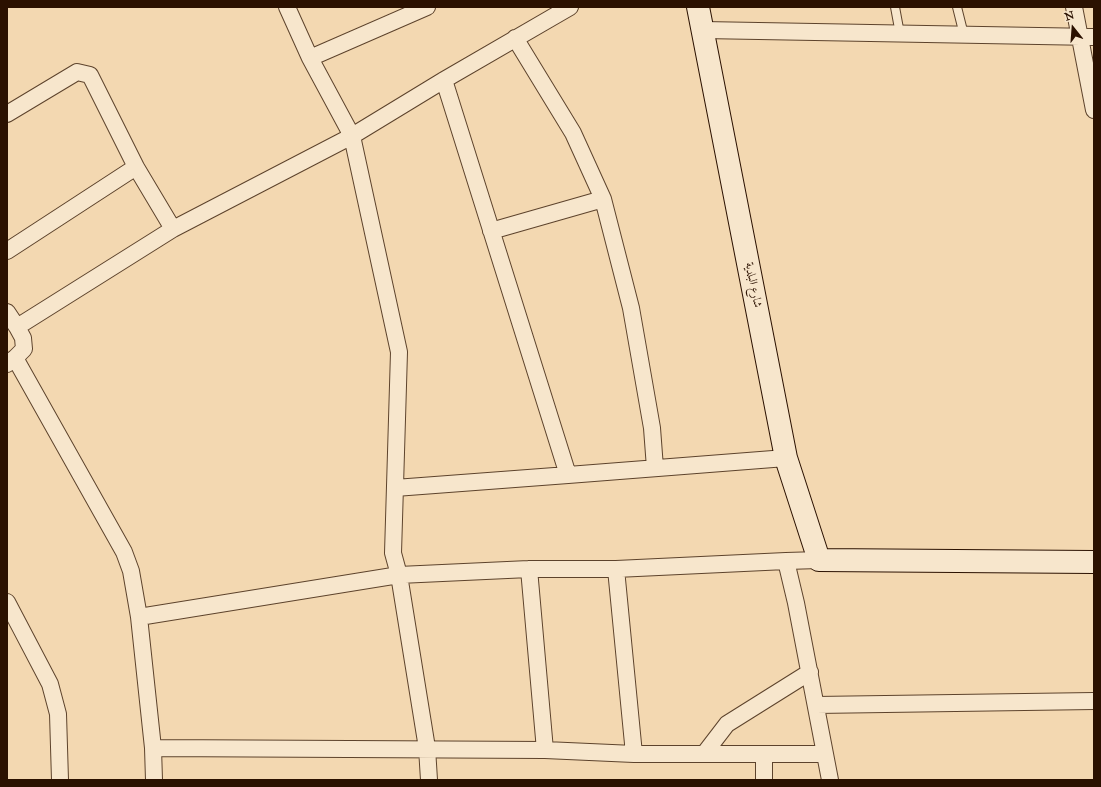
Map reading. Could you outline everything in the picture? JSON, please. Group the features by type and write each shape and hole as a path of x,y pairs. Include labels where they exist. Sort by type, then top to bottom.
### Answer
{"main road":[{"name":"شارع البلدية","path":"698,7 786,458 819,560"},
{"path":"819,560 1094,562"}],"street":[{"path":"287,7 310,58 352,136 399,352 393,553 399,575 427,748 430,780"},
{"path":"310,58 427,7"},
{"path":"17,327 173,229 352,136 444,80 570,7"},
{"path":"1074,7 1087,37 1094,110"},
{"path":"703,30 1087,37"},
{"path":"515,38 573,134 603,199 631,308 652,428 655,468"},
{"path":"7,114 77,72 90,75 136,167 173,229"},
{"path":"444,80 568,475"},
{"path":"7,251 136,167"},
{"path":"491,231 603,199"},
{"path":"7,312 23,338 24,348 11,361 124,552 131,571 140,617 154,748 154,780"},
{"path":"395,488 786,458"},
{"path":"140,617 399,575 530,569 616,569 786,560 819,560"},
{"path":"786,560 810,672 830,780"},
{"path":"530,569 545,750"},
{"path":"616,569 634,754"},
{"path":"7,602 50,684 58,714 60,780"},
{"path":"704,754 727,724 810,672"},
{"path":"816,705 1094,702"},
{"path":"154,748 427,748 545,750 634,754 825,754"},
{"path":"764,754 764,780"}],"lane":[{"path":"895,7 900,34"},
{"path":"957,7 964,34"}]}
